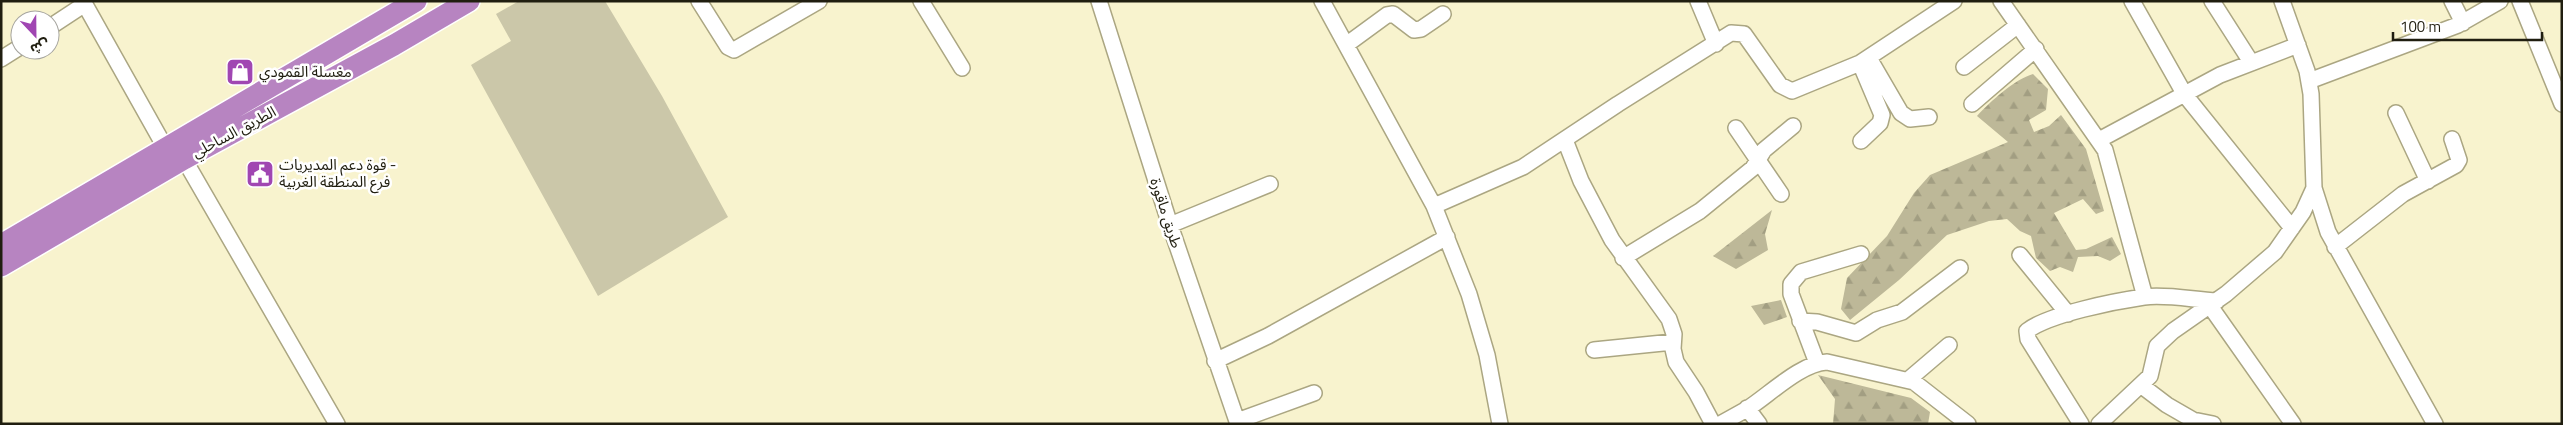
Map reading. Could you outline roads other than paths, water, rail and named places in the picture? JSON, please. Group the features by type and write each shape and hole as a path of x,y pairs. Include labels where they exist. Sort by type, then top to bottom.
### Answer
{"highway":[{"name":"الطريق الساحلي","path":"1,266 378,23 416,1"},
{"name":"الطريق الساحلي","path":"1,246 175,154 394,45 469,1"},
{"path":"378,23 394,45"}],"street":[{"path":"699,1 728,47 734,50 819,1"},
{"path":"921,1 962,68"},
{"name":"طريق ماقورة","path":"1099,1 1170,225 1237,422"},
{"path":"1322,1 1434,206 1469,294 1487,355 1500,424"},
{"path":"1698,1 1716,44"},
{"path":"1434,206 1511,174 1735,32 1744,34 1780,85 1787,91 1796,90 1864,60 1954,1"},
{"path":"2001,1 2105,150 2145,297"},
{"path":"2132,1 2185,95 2292,228"},
{"path":"2212,1 2251,62"},
{"path":"2282,1 2309,82 2314,188 2335,247 2434,424"},
{"path":"2452,1 2463,23"},
{"path":"2309,82 2463,23 2500,1"},
{"path":"2520,1 2562,104"},
{"path":"60,20 84,3 338,424"},
{"path":"1346,45 1387,15 1393,14 1414,30 1421,29 1443,14"},
{"path":"1964,67 2018,25"},
{"path":"2099,140 2220,75 2298,45"},
{"path":"1972,104 2036,49"},
{"path":"1864,60 1901,113 1910,119 1930,117"},
{"path":"1860,141 1880,123 1882,115 1864,60"},
{"path":"2396,113 2428,181"},
{"path":"1624,258 1700,211 1753,168 1764,150 1793,126"},
{"path":"1736,128 1781,194"},
{"path":"2335,247 2382,208 2456,165 2459,160 2452,138"},
{"path":"1565,140 1591,201 1624,258 1669,319 1674,334 1673,342 1676,362 1696,392 1713,424"},
{"path":"1170,225 1270,184"},
{"path":"2099,424 2142,386 2152,372 2157,346 2264,263 2281,244 2303,212 2314,188"},
{"path":"1215,361 1268,336 1447,237"},
{"path":"1817,363 1800,321 1790,289 1797,275 1861,254"},
{"path":"2020,255 2068,314"},
{"path":"1800,321 1817,322 1856,333 1872,322 1902,312 1960,268"},
{"path":"2080,424 2026,334 2032,326 2068,314 2145,297 2213,303"},
{"path":"2213,303 2293,424"},
{"path":"1594,350 1673,342"},
{"path":"1908,380 1949,346"},
{"path":"1720,424 1817,363 1832,363 1878,375 1908,380 1924,387 1968,424"},
{"path":"2142,386 2167,405 2193,420 2213,424"},
{"path":"1237,422 1314,393"},
{"path":"1747,408 1759,424"}],"place":[{"name":"مغسلة القمودي","path":"240,72"},
{"name":"قوة دعم المديريات - فرع المنطقة الغربية","path":"260,174"}]}
